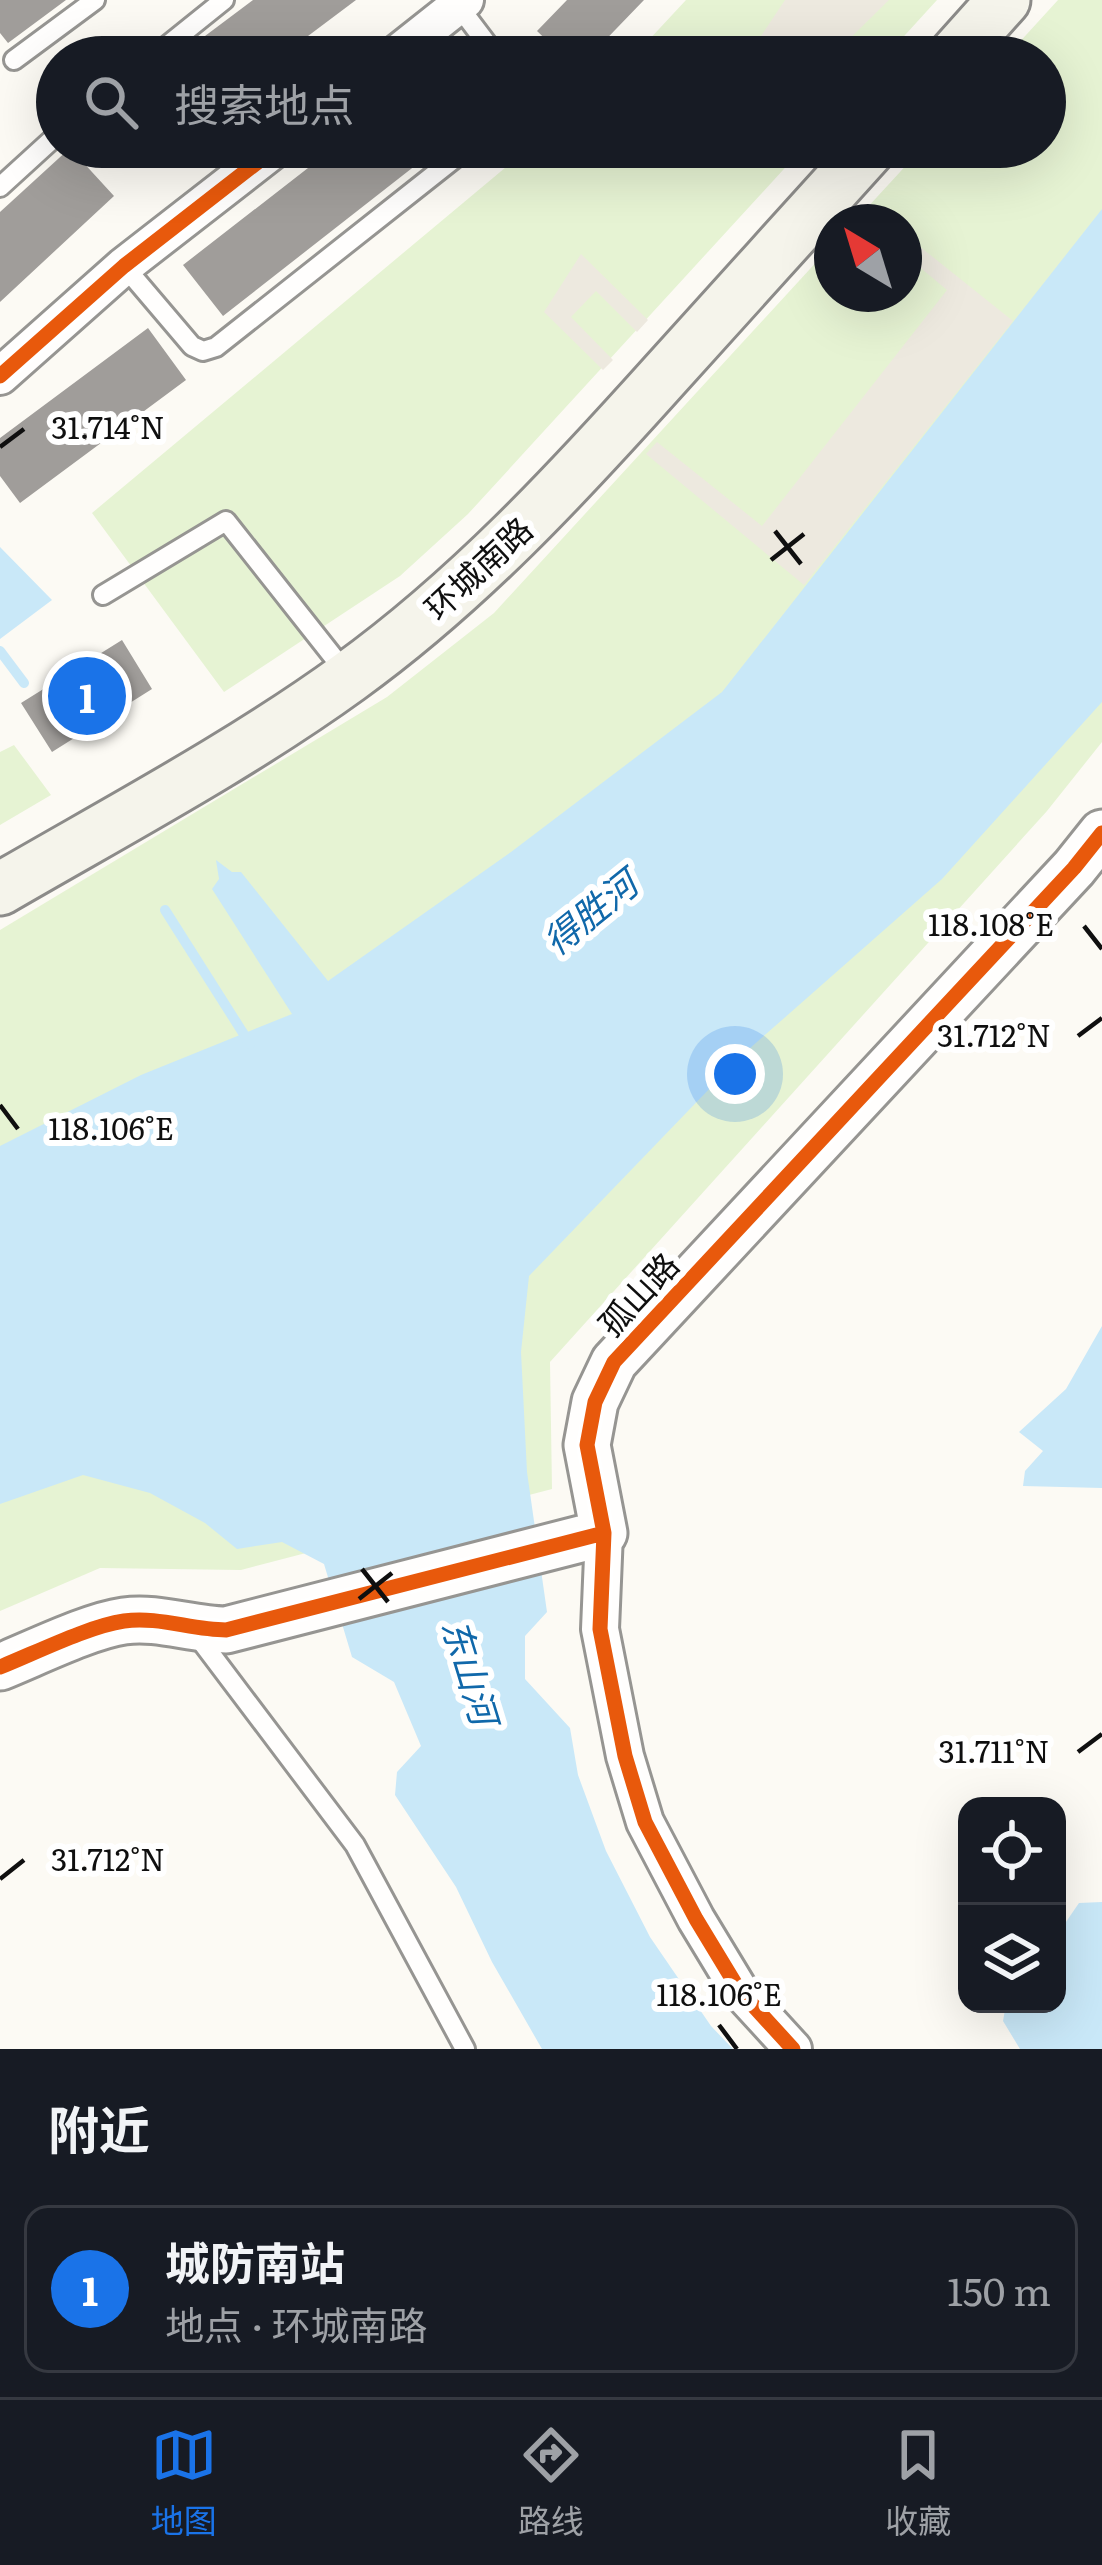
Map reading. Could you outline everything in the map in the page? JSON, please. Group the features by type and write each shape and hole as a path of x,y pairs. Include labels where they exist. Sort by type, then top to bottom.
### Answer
{"main road":[{"path":"972,36 1004,0"},
{"name":"环城南路","path":"0,889 182,783 349,677 490,560 580,470 853,168"}],"street":[{"path":"418,36 459,2"},
{"path":"0,376 124,266 250,168"},
{"name":"孤山路","path":"604,1533 587,1444 596,1402 614,1362 1074,868 1102,832"},
{"path":"0,1666 121,1621 157,1620 192,1630 226,1630 604,1533 600,1630 625,1756 646,1822 739,1990 793,2049"}],"lane":[{"path":"46,36 95,0"},
{"path":"179,36 224,0"},
{"path":"459,2 482,36"},
{"path":"14,60 36,44"},
{"path":"0,187 36,154"},
{"path":"124,266 193,346 215,347 442,168"},
{"path":"103,595 226,521 349,677"},
{"path":"192,1630 355,1845 465,2049"}],"green space":[{"path":"686,0 937,0 904,36 653,36"},
{"path":"1058,0 1102,0 1102,742 1047,811 550,1362 552,1489 241,1570 100,1568 0,1611 0,930 387,697 494,613 814,265 814,312 922,312 922,204 871,204 904,168 1066,168 1066,36 1025,36"},
{"path":"505,168 785,168 468,514 400,576 224,692 92,513"},
{"path":"14,745 51,795 0,825 0,752"}],"shaded area":[{"path":"785,0 889,0 852,36 761,36"},
{"path":"922,248 1013,321 804,585 646,454 657,442 762,526 947,290 922,269"},
{"path":"581,254 648,320 637,332 596,291 571,317 613,360 603,370 544,312"}],"water":[{"path":"1102,209 1102,702 942,879 740,1057 529,1276 521,1352 527,1472 547,1612 525,1636 525,1679 570,1728 578,1775 606,1851 650,1937 711,2026 733,2049 542,2049 456,1887 395,1795 397,1772 421,1746 394,1682 352,1657 324,1564 282,1542 237,1549 205,1523 150,1493 83,1475 0,1504 0,1146 141,1075 292,1014 212,889 219,879 216,860 232,872 241,872 328,981 511,852 722,692"},
{"path":"0,547 52,600 0,639"},
{"path":"1102,1326 1102,1488 1023,1486 1025,1471 1043,1451 1019,1432 1066,1389"},
{"path":"1102,1902 1102,2049 1020,2049 1003,2021 1004,2013 1066,2013 1066,1922 1079,1903"}],"building":[{"path":"0,0 66,0 8,43 0,33"},
{"path":"253,0 356,0 308,36 205,36"},
{"path":"567,0 644,0 609,36 542,36 537,31"},
{"path":"48,168 88,168 114,196 0,302 0,212"},
{"path":"308,168 412,168 223,316 183,265"},
{"path":"148,328 186,380 20,503 0,476 0,438"},
{"path":"122,640 152,689 52,752 21,703"}],"waterway":[{"path":"0,651 24,683"},
{"path":"165,910 250,1044"}],"cycle path":[{"path":"0,376 124,266 250,168"},
{"path":"793,2049 739,1990 645,1822 625,1756 600,1629 604,1533 587,1445 595,1402 614,1362 1102,833"},
{"path":"0,1667 110,1624 150,1620 226,1630 604,1533"}],"place":[{"name":"城防南站","path":"87,696"}],"water label":[{"name":"得胜河","path":"589,911"},
{"name":"东山河","path":"472,1671"}]}
